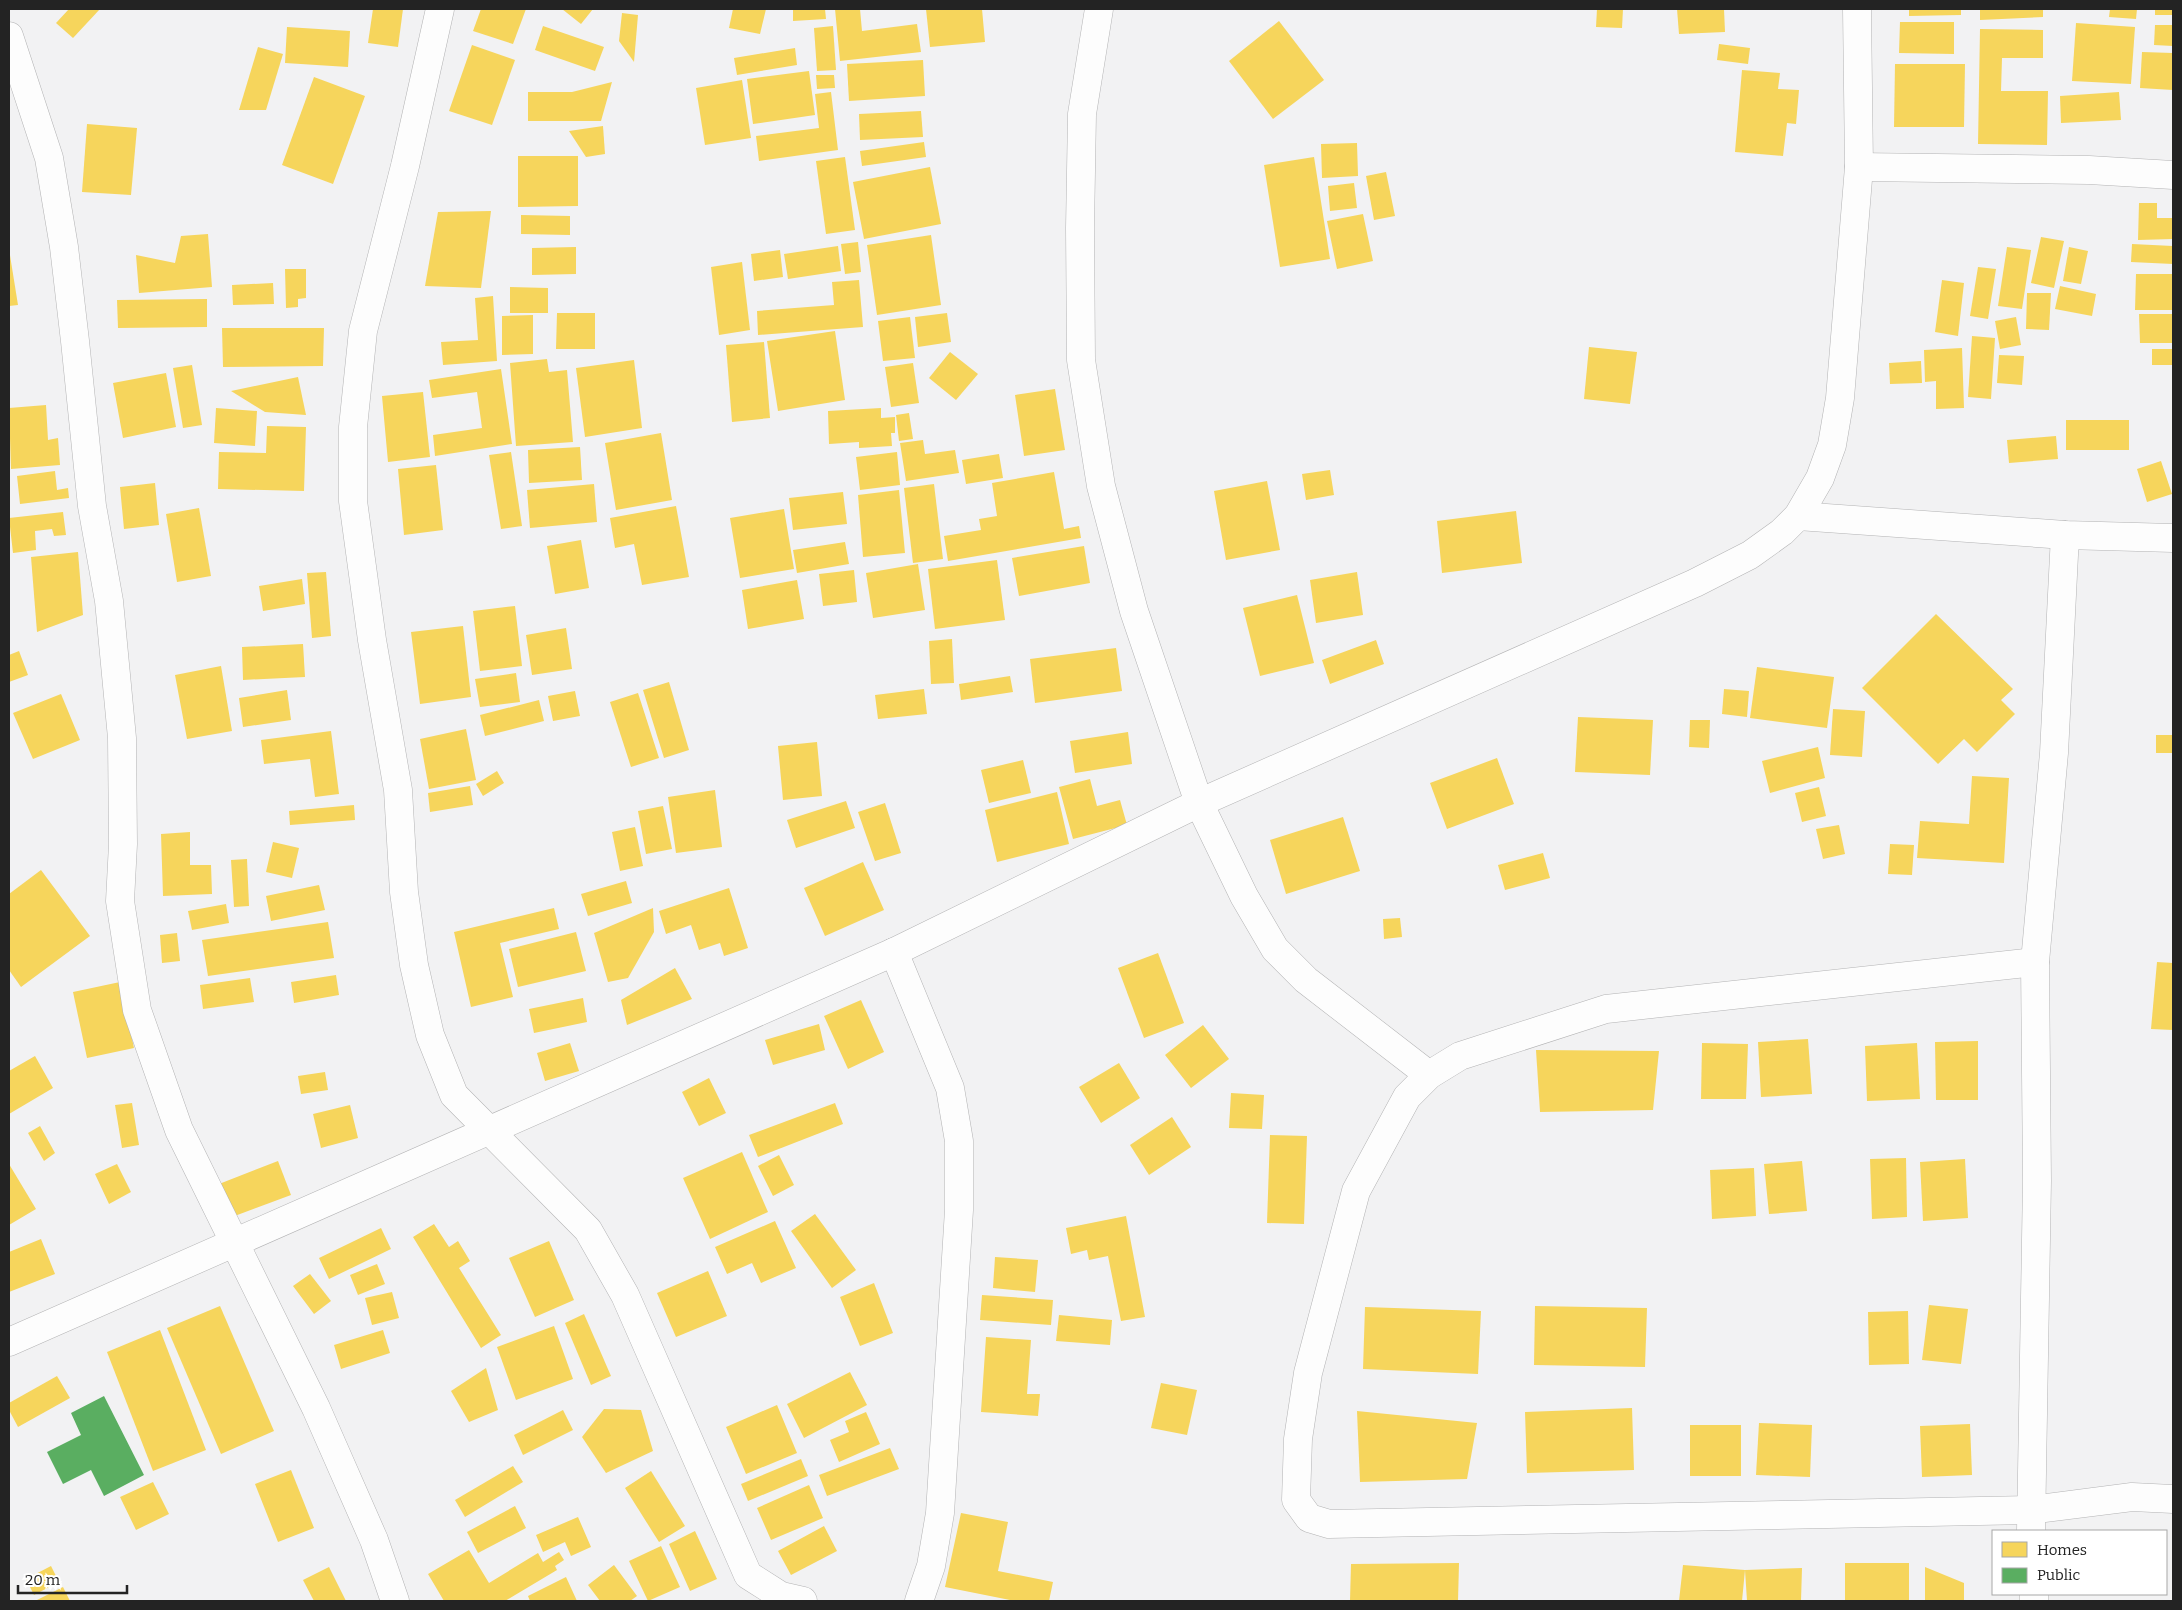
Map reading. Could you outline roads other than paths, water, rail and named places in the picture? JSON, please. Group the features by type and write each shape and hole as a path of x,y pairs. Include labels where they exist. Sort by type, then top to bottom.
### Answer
{"street":[{"path":"440,9 412,137 364,331 353,427 353,501 372,640 398,790 404,892 414,965 430,1035 454,1096 588,1230 625,1295 748,1575 781,1596 804,1601"},
{"path":"1099,9 1082,114 1080,360 1101,486 1134,610 1199,803 1244,896 1275,948 1306,980 1429,1075"},
{"path":"9,1342 894,952 1199,803 1695,583 1750,555 1782,532 1798,516 1820,478 1832,445 1840,398 1859,167 1858,9"},
{"path":"9,36 49,158 65,256 92,506 109,601 122,738 123,844 120,901 137,1010 179,1130 316,1408 374,1540 395,1601"},
{"path":"1859,167 2088,170 2173,175"},
{"path":"1798,516 2065,536 2173,538"},
{"path":"2030,1521 2037,1181 2035,962 2054,753 2065,536"},
{"path":"894,952 950,1088 959,1141 958,1210 940,1513 931,1566 919,1601"},
{"path":"2035,962 1606,1009 1460,1056 1429,1075 1407,1097 1356,1191 1308,1374 1298,1439 1296,1500 1309,1518 1329,1524 2030,1521 2132,1497 2173,1499"}]}
